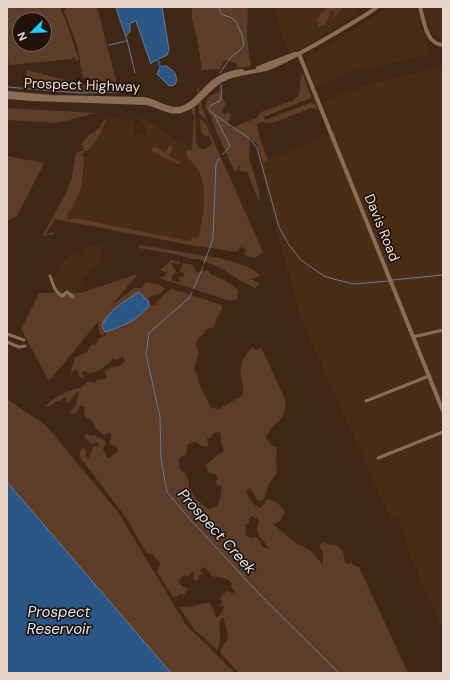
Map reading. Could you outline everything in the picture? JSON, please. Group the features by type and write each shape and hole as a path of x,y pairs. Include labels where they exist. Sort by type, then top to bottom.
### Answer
{"main road":[{"path":"199,98 216,82 234,74 261,67 294,54 299,54 377,7"},
{"path":"420,7 428,34 434,43 443,45"},
{"name":"Davis Road","path":"299,54 443,411"},
{"name":"Prospect Highway","path":"7,93 52,97 143,99 154,101 165,107 175,109 187,106 199,98"},
{"name":"Prospect Highway","path":"7,97 146,103 173,112 188,109 199,98"}],"street":[{"path":"50,276 55,290 59,295 62,296 67,292 73,297"},
{"path":"413,337 443,330"},
{"path":"7,334 24,340"},
{"path":"7,342 20,347 25,346"},
{"path":"366,401 429,376"},
{"path":"378,458 443,432"}],"shaded area":[{"path":"7,7 8,9 9,7 61,7 61,11 79,60 76,61 74,57 72,59 9,65 7,56"},
{"path":"65,7 97,7 117,84 83,77 77,45 64,11 67,11"},
{"path":"192,7 237,7 238,9 244,7 248,9 247,39 251,66 236,68 237,63 225,60 219,69 202,70 192,19"},
{"path":"274,7 355,7 356,14 306,46 290,52 284,40"},
{"path":"328,7 343,7 333,18 334,11 331,10 325,23 317,27 319,22 316,20"},
{"path":"389,7 415,7 430,54 347,73 316,87 306,60 307,57"},
{"path":"423,7 443,7 443,40 432,35"},
{"path":"443,67 443,624 440,623 407,550 409,547 397,518 391,520 300,317 259,164 334,132 322,101 369,84"},
{"path":"27,70 99,89 90,93 26,86"},
{"path":"303,74 311,98 264,117 265,120 310,103 316,104 317,109 311,108 273,123 262,122 257,124 260,139 268,160 263,163 257,144 251,137 249,140 250,162 259,190 260,202 247,172 239,171 241,163 235,173 211,116 205,107 208,97 219,92 219,85 226,104 222,111 224,115 228,112 231,115 228,123 231,128 256,118 261,112 292,101 299,95 301,76"},
{"path":"198,85 202,107 213,135 206,120 199,113"},
{"path":"195,106 196,143 199,148 203,149 212,143 209,136 205,136 201,132 201,119 206,124 263,252 255,258 244,255 246,249 241,247 237,252 190,245 55,219 46,234 55,232 54,234 42,236 65,195 72,177 76,153 84,150 82,144 86,138 101,127 102,122 107,119 97,139 89,150 85,151 81,156 84,156 82,187 71,210 67,214 68,220 76,218 189,241 192,238 199,237 204,206 203,184 195,165 187,158 187,150 192,150 194,117 191,109"},
{"path":"7,108 96,113 57,123 7,120"},
{"path":"137,115 152,123 176,140 187,145 192,145 192,151 188,150 199,173 204,193 205,211 199,237 189,241 76,218 68,220 67,214 71,210 82,187 84,160 109,118 133,121 135,134 146,135 143,124"},
{"path":"170,144 173,147 169,156 178,161 182,160 178,164 152,151 151,149 154,146 165,153"},
{"path":"7,156 44,163 17,216 7,221"},
{"path":"93,245 102,247 99,264 95,268 91,269 72,299 56,295 51,287 55,285 54,281 60,267 70,253 84,257 85,246"},
{"path":"140,245 224,259 251,268 261,276 251,279 260,284 255,288 221,268 199,259 192,259 174,254 139,248"},
{"path":"171,260 179,261 180,264 172,263 172,266 176,271 172,276 172,281 181,282 178,276 182,278 185,274 180,271 183,263 193,265 196,272 206,270 209,271 210,274 224,280 238,290 237,299 230,301 159,278 164,277 168,271 165,272 160,270"},
{"path":"138,274 112,305 134,288 142,288 146,282 160,285 165,289 161,293 150,296 148,299 151,305 154,305 172,289 222,305 222,309 216,319 214,327 205,330 204,334 198,338 196,345 199,353 194,369 211,408 219,409 243,395 241,367 243,359 253,347 256,350 261,347 285,399 285,407 282,417 268,432 266,438 271,445 277,448 277,473 269,484 264,499 259,502 250,488 246,490 248,496 253,503 261,508 267,499 279,505 285,512 280,521 273,524 296,543 310,550 323,565 323,552 319,546 325,542 326,544 336,545 343,551 345,563 349,565 350,562 359,567 408,673 239,673 221,654 221,648 228,637 224,618 221,619 220,623 220,643 217,650 194,629 179,607 210,603 216,618 221,614 224,607 220,605 223,601 220,599 226,591 233,593 235,592 231,587 232,584 226,579 212,576 205,567 201,569 200,571 203,572 202,575 198,575 199,578 197,581 193,580 194,571 191,572 188,577 184,575 178,582 190,590 183,595 179,594 179,596 173,597 157,572 160,563 153,555 146,553 127,519 79,456 83,447 86,452 86,457 89,459 92,448 99,445 98,442 92,444 84,437 86,433 91,436 95,435 104,439 106,443 103,449 108,459 118,451 116,447 110,444 109,440 111,439 111,433 104,435 96,429 93,422 84,415 85,407 80,406 75,414 70,412 76,405 79,392 75,394 69,403 66,402 67,397 48,407 46,406 60,395 78,388 80,389 88,381 95,383 97,380 106,378 107,376 104,372 106,370 120,366 125,361 122,356 117,360 111,360 111,362 98,371 87,374 88,372 84,371 82,373 84,379 81,378 76,369 71,373 74,358 87,352 92,344 95,345 100,338 105,336 107,332 125,326 102,326 105,332 104,335 101,335 98,322 49,381 21,329 39,293 80,293","holes":["217,432 221,433 221,444 224,451 206,465 207,471 215,474 218,478 215,481 218,486 222,486 219,504 208,509 196,499 188,485 189,482 184,471 182,472 180,470 179,459 186,454 188,444 195,442 202,446 208,446 207,438 211,438 213,434","252,516 259,520 257,529 259,536 269,548 264,548 261,546 260,541 256,537 251,538 246,536 245,524 249,523 249,518"]},
{"path":"7,399 45,425 54,435 118,512 186,625 235,673 171,673 7,482"}],"water":[{"path":"116,7 162,7 169,50 167,55 151,64 136,21 130,23 130,31 126,36"},
{"path":"166,66 176,75 176,83 173,86 168,85 157,74 160,67"},
{"path":"139,292 148,301 149,306 129,322 105,332 102,326 112,311"},
{"name":"Prospect Reservoir","path":"7,482 171,673 7,673"}],"waterway":[{"name":"Prospect Creek","path":"219,7 221,14 232,18 236,22 242,35 244,45 230,58 220,73"},
{"path":"126,36 135,73"},
{"path":"109,45 127,41"},
{"path":"158,59 160,67"},
{"name":"Prospect Creek","path":"221,85 222,92 220,101 211,105 209,108 214,114 230,146 223,154"},
{"path":"7,87 81,93 119,92"},
{"path":"214,114 250,139 257,148 279,227 289,245 301,260 324,276 337,280 354,284 389,281"},
{"name":"Prospect Creek","path":"204,263 213,239 216,163 220,158"},
{"name":"Prospect Creek","path":"194,288 203,267"},
{"path":"392,280 443,275"},
{"name":"Prospect Creek","path":"192,292 190,297 149,333 146,354 160,417 161,459 167,492 188,517 263,598 339,673"}]}
